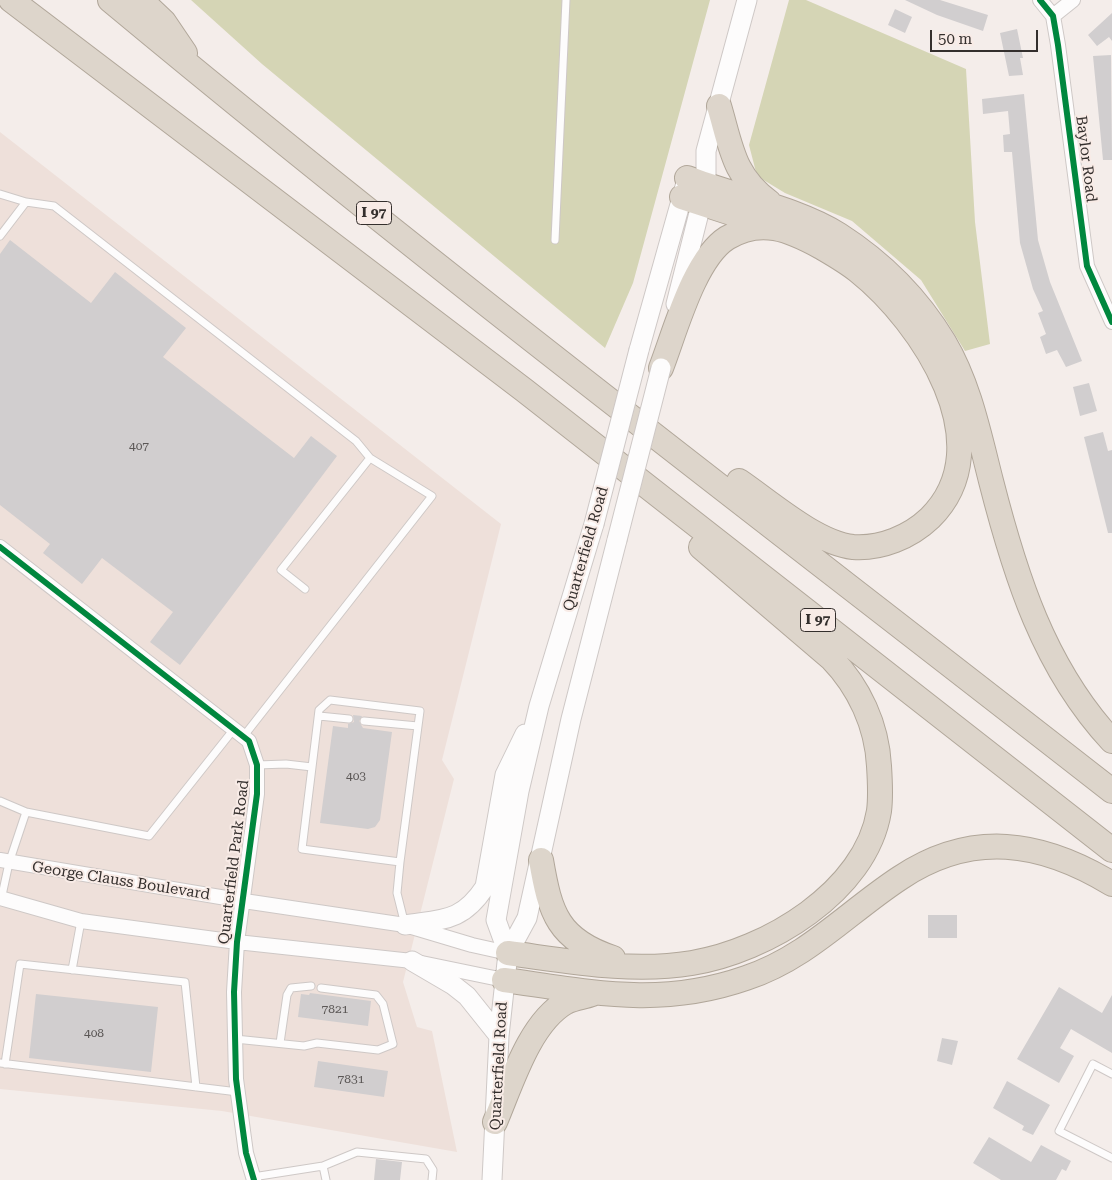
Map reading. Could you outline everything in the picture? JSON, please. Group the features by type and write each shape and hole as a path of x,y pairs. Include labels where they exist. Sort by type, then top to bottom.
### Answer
{"highway":[{"name":"I 97","path":"10,0 524,390 1112,850"},
{"name":"I 97","path":"110,0 198,74 551,353 1112,791"},
{"path":"141,0 164,22 198,74"},
{"path":"0,5 236,171"},
{"path":"551,353 827,539 853,547 874,546 898,540 920,527 937,511 949,493 958,466 961,449 959,430 944,381 909,324 884,294 858,270 796,234 776,218 745,181 738,169 719,106"},
{"path":"694,191 776,218 837,234 867,255 924,312 944,342 960,373 973,412 1019,583 1035,623 1079,700 1112,741"},
{"path":"661,368 698,271 707,258 727,238 776,218"},
{"path":"508,953 646,968 693,963 734,952 774,935 825,900 850,874 862,855 871,835 878,813 880,786 878,755 872,727 861,700 845,673 831,658 734,577 524,390"},
{"path":"504,980 646,997 685,994 717,988 748,978 781,964 811,947 900,878 930,860 960,850 993,845 1026,848 1056,856 1090,870 1112,884"},
{"path":"541,860 547,895 559,923 570,934 597,952 646,968"},
{"path":"495,1122 530,1041 540,1026 566,1002 596,992"}],"main road":[{"name":"Quarterfield Road","path":"508,953 496,920 519,791 539,706 594,524 639,350 694,191 747,0"},
{"name":"Quarterfield Road","path":"492,1180 499,1036 508,953 527,918 571,719 661,368 694,191"},
{"path":"405,925 449,918 464,911 475,902 485,887 505,775 539,706"},
{"path":"412,961 453,984 467,996 499,1036"}],"street":[{"path":"1040,0 1053,16 1073,0"},
{"name":"Baylor Road","path":"1053,16 1087,266 1112,322"},
{"name":"Quarterfield Park Road","path":"0,547 249,741 257,765 257,794 237,942 234,992 238,1092 246,1152 254,1179"},
{"name":"George Clauss Boulevard","path":"5,861 244,901 405,925 472,945 508,953"},
{"path":"1,899 81,921 237,942 412,961 504,980"}],"lane":[{"path":"555,240 566,0"},
{"path":"0,194 26,202 54,206 356,441 370,458 394,475 432,496 238,733 149,836 26,812 0,801"},
{"path":"0,236 26,202"},
{"path":"306,590 281,570 370,458"},
{"path":"400,862 302,849 318,716 322,705 330,700 420,711 397,893 405,925"},
{"path":"318,716 349,719"},
{"path":"364,721 418,726"},
{"path":"257,765 286,764 312,767"},
{"path":"1,899 5,861 26,812"},
{"path":"72,970 81,921"},
{"path":"196,1087 185,982 20,964 3,1064 196,1087 238,1092"},
{"path":"280,1043 287,995 291,988 311,986"},
{"path":"235,1039 304,1046 317,1043 378,1050 393,1044 384,1004 376,995 321,988"},
{"path":"1112,1074 1093,1064 1059,1132 1112,1158"},
{"path":"254,1179 323,1166 357,1152 426,1159 434,1170 432,1180"},
{"path":"323,1166 326,1180"}],"shaded area":[{"path":"0,132 501,524 442,760 454,779 403,982 417,1027 432,1031 457,1152 222,1111 0,1089"}],"green space":[{"path":"191,0 710,0 633,283 605,348 262,64"},
{"path":"789,0 806,0 966,69 975,222 990,344 965,351 921,280 852,221 785,193 757,176 749,145"}],"building":[{"path":"905,0 940,0 988,15 983,31 937,15"},
{"path":"895,9 912,17 905,33 888,25"},
{"path":"1112,13 1112,41 1109,37 1097,46 1088,35"},
{"path":"1017,29 1023,58 1020,58 1023,75 1009,76 1000,33"},
{"path":"1111,55 1112,160 1103,160 1093,56"},
{"path":"1024,94 1038,240 1050,282 1082,361 1066,367 1057,350 1046,354 1040,337 1046,334 1038,313 1043,311 1033,289 1020,243 1012,152 1004,152 1003,135 1010,134 1008,111 983,114 982,99"},
{"path":"10,240 91,303 115,272 186,328 163,357 294,458 311,436 337,456 180,665 150,642 173,612 102,558 82,584 43,553 50,544 0,505 0,254"},
{"path":"1089,383 1097,411 1080,416 1073,387"},
{"path":"1103,432 1108,451 1112,450 1112,533 1108,533 1084,437"},
{"path":"353,715 362,716 359,721 363,728 392,732 380,820 375,827 368,829 320,823 333,726 348,728 348,724 354,722"},
{"path":"928,915 957,915 957,938 928,938"},
{"path":"1059,987 1102,1013 1112,995 1112,1053 1071,1029 1060,1048 1074,1056 1059,1083 1017,1059"},
{"path":"310,993 371,1001 368,1026 298,1017 301,994 309,995"},
{"path":"36,994 158,1007 151,1072 29,1058"},
{"path":"942,1038 958,1041 952,1065 937,1061"},
{"path":"318,1061 388,1071 384,1097 314,1087"},
{"path":"1007,1081 1050,1105 1033,1135 1022,1130 1024,1126 993,1108"},
{"path":"989,1137 1031,1162 1041,1145 1071,1161 1066,1171 1062,1169 1056,1180 1001,1180 973,1163"},
{"path":"376,1159 402,1162 400,1180 374,1180"}],"cycle path":[{"path":"1040,0 1053,16 1087,266 1112,322"},
{"path":"0,547 249,741 257,765 257,794 237,942 234,992 236,1079 246,1153 254,1180"}]}
